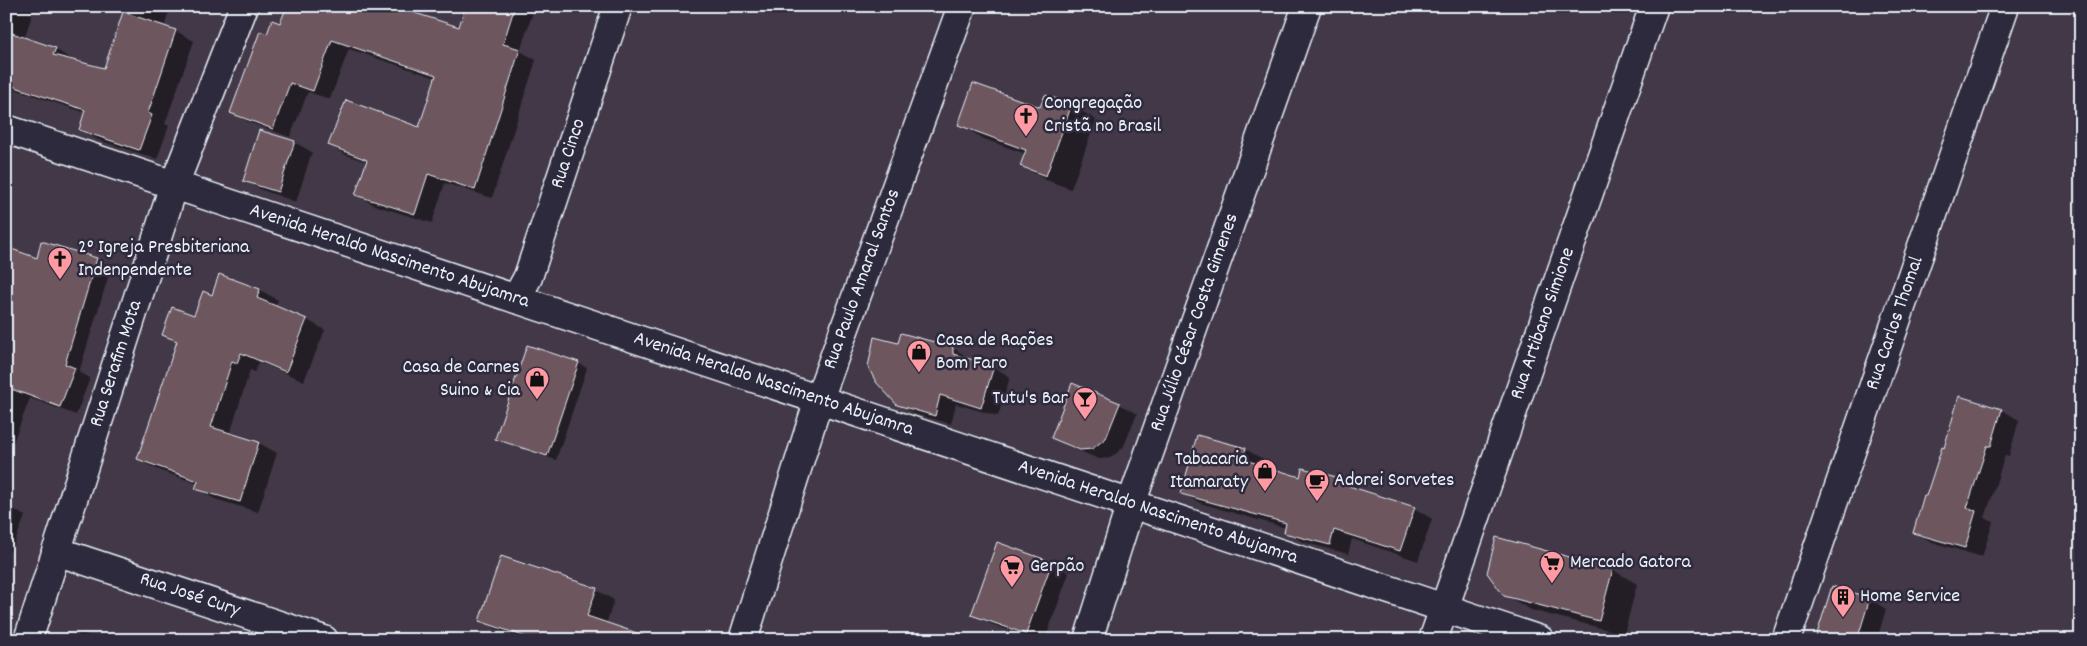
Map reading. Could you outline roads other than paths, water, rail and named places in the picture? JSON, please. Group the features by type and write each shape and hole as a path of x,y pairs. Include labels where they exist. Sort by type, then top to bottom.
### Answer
{"street":[{"name":"Rua Serafim Mota","path":"28,640 174,185 244,6"},
{"name":"Rua Cinco","path":"516,299 528,277 618,6"},
{"name":"Rua Paulo Amaral Santos","path":"743,640 819,399 962,6"},
{"name":"Rua Júlio César Costa Gimenes","path":"1088,640 1131,504 1307,6"},
{"name":"Rua Artibano Simione","path":"1432,640 1654,6"},
{"name":"Rua Carlos Thomal","path":"1786,640 2005,6"},
{"name":"Avenida Heraldo Nascimento Abujamra","path":"6,129 1540,640"},
{"name":"Rua José Cury","path":"56,551 324,640"}],"place":[{"name":"Congregação Cristã no Brasil","path":"1026,137"},
{"name":"2° Igreja Presbiteriana Indenpendente","path":"60,280"},
{"name":"Casa de Rações Bom Faro","path":"919,373"},
{"name":"Casa de Carnes Suino & Cia","path":"537,400"},
{"name":"Tutu's Bar","path":"1085,420"},
{"name":"Tabacaria Itamaraty","path":"1265,492"},
{"name":"Adorei Sorvetes","path":"1317,502"},
{"name":"Mercado Gatora","path":"1552,584"},
{"name":"Gerpão","path":"1012,588"},
{"name":"Home Service","path":"1843,618"}]}
